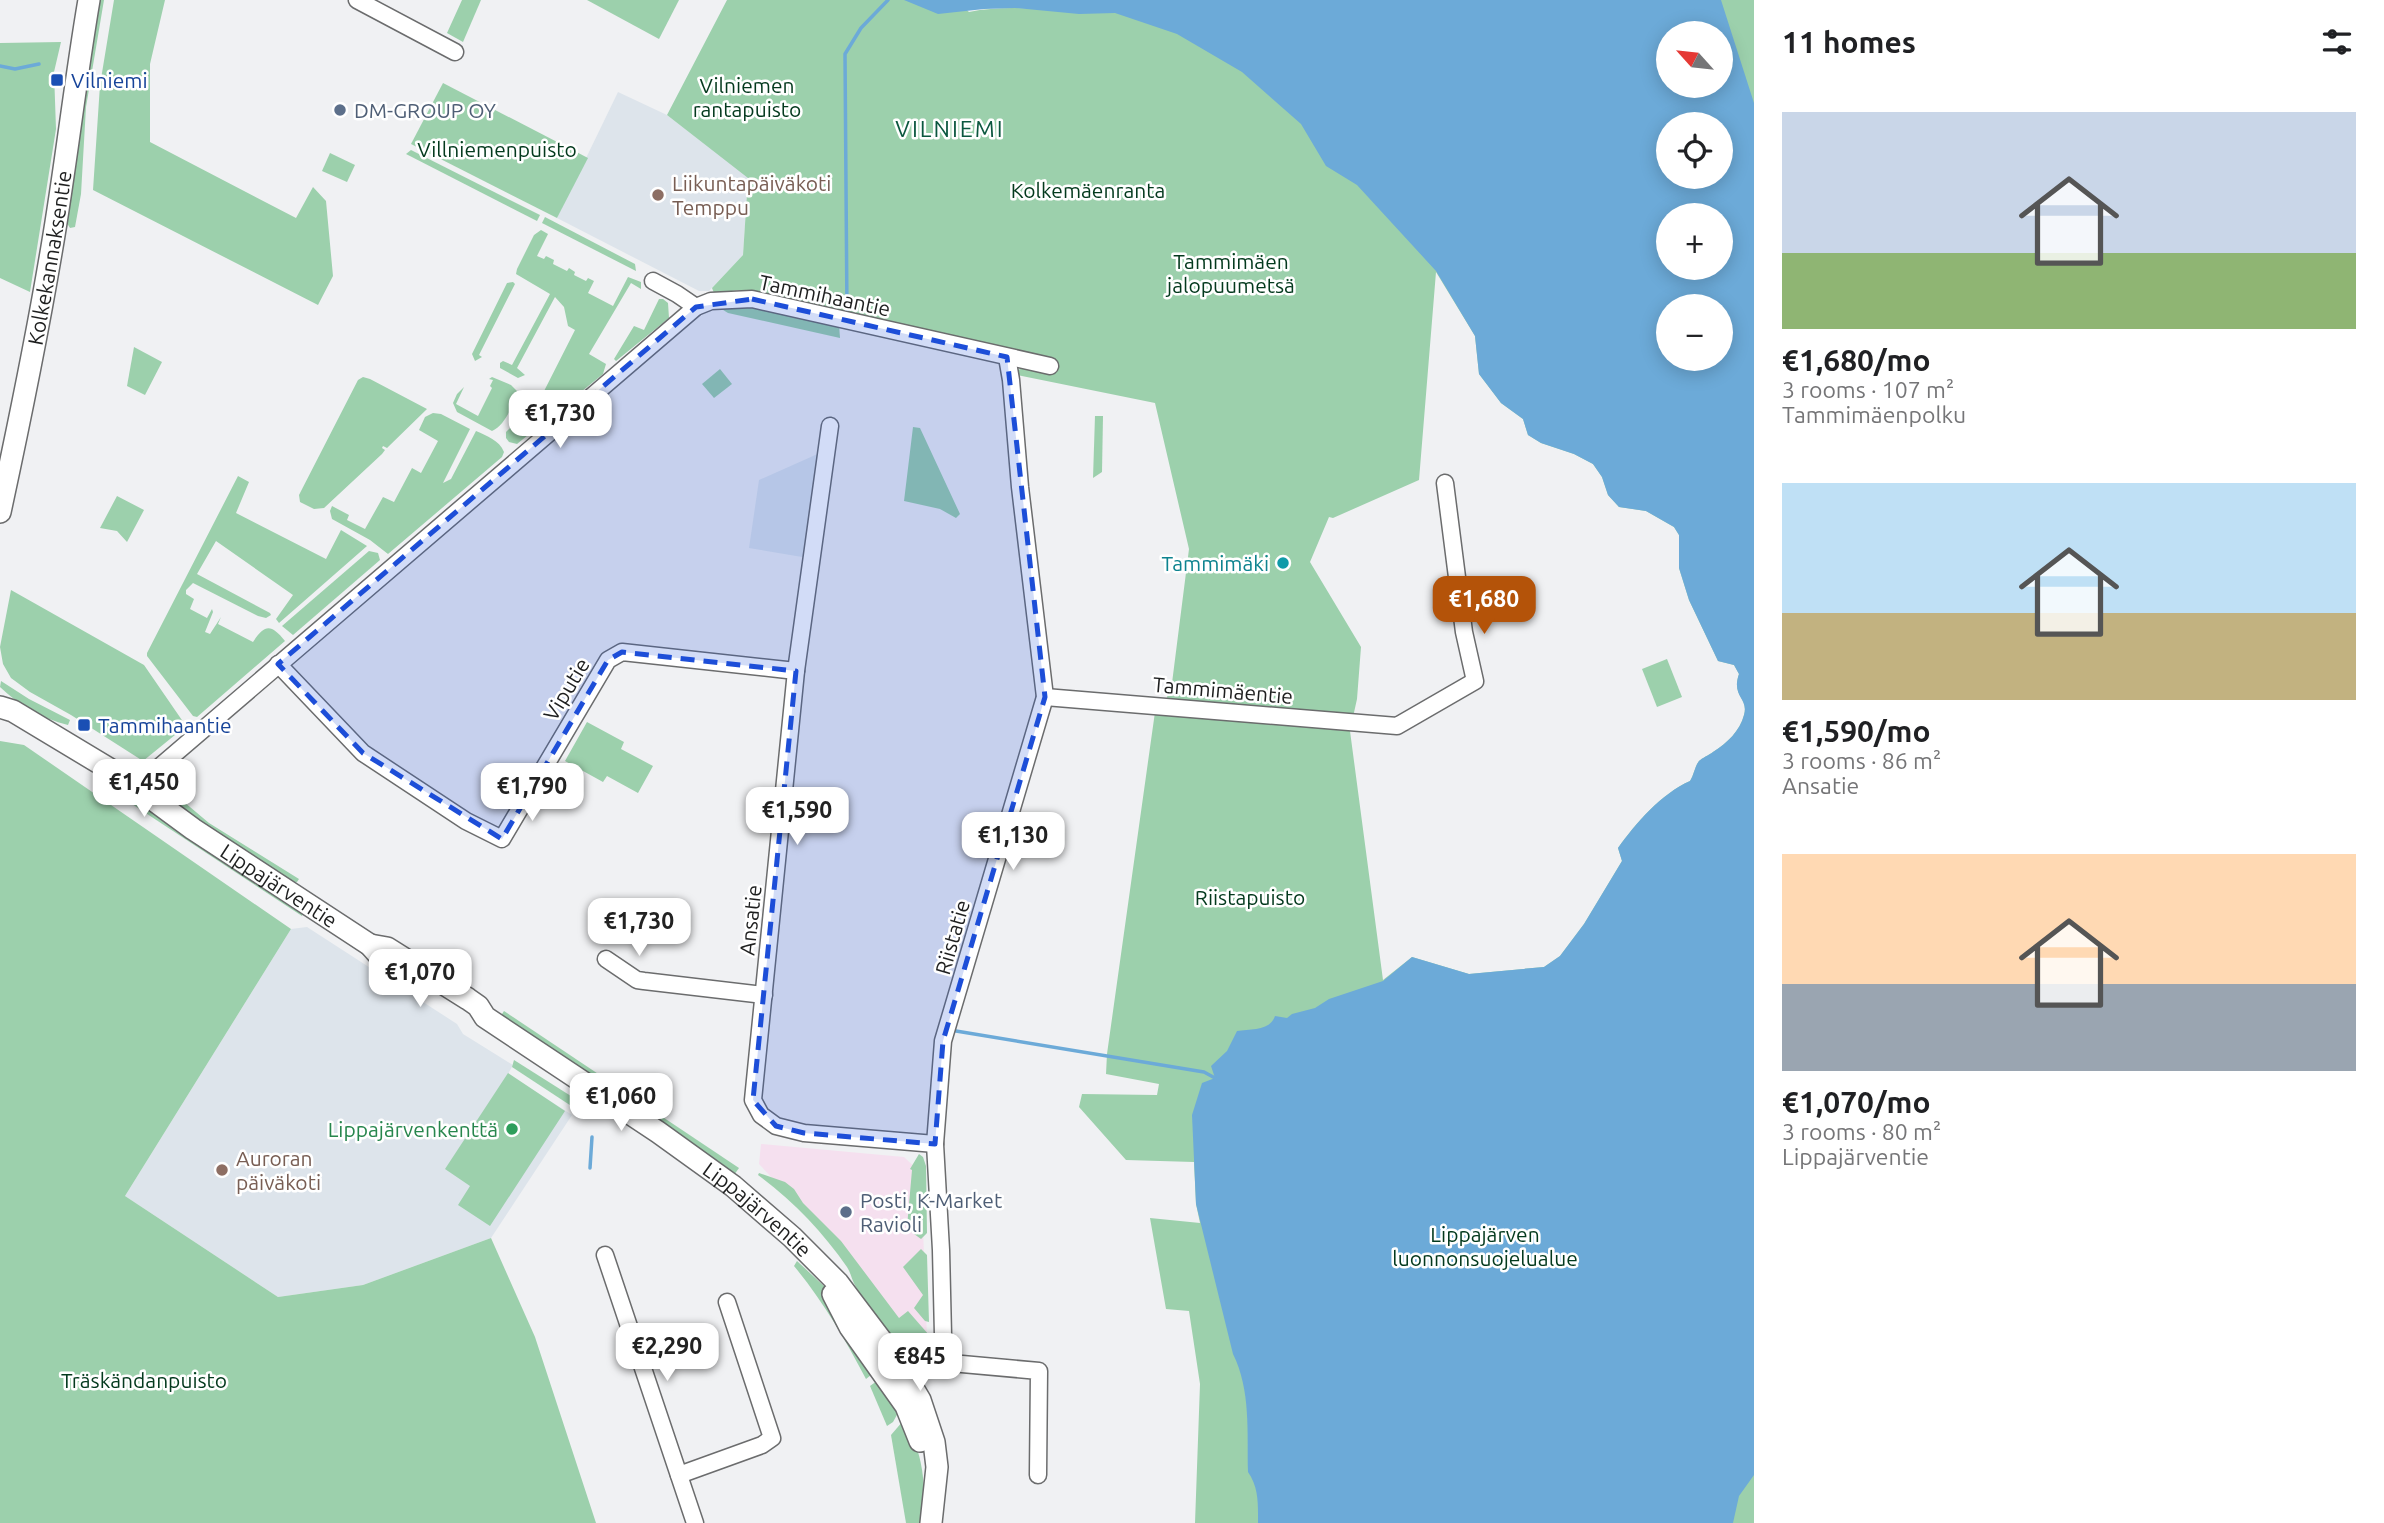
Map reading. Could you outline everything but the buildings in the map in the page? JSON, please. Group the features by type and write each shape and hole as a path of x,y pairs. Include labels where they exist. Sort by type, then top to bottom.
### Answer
{"main road":[{"name":"Kolkekannaksentie","path":"0,512 24,402 52,247 89,0"},
{"name":"Lippajärventie","path":"0,694 6,709 136,787 193,829 370,945 387,948 478,1006 485,1017 658,1132 733,1186 792,1237 818,1265 850,1327 901,1383 906,1406 934,1486 931,1523"}],"street":[{"path":"357,0 455,52"},
{"path":"653,281 677,293 696,307"},
{"name":"Tammihaantie","path":"136,787 696,307 711,301 752,299 1050,366"},
{"name":"Riistatie","path":"939,1357 943,1335 942,1250 935,1144 943,1041 1045,697 1007,357"},
{"name":"Ansatie","path":"830,426 796,671 753,1100 761,1115 776,1126 804,1133 935,1144"},
{"name":"Tammimäentie","path":"1045,697 1397,726 1475,681 1464,632 1445,483"},
{"name":"Viputie","path":"278,664 363,753 466,821 502,839 608,660 622,652 796,671"},
{"path":"606,960 637,980 764,995"},
{"path":"605,1255 695,1523"},
{"path":"679,1475 762,1445 772,1438 727,1302"},
{"path":"901,1383 939,1357 951,1363 1039,1371 1038,1475"}],"highlighted area":[{"path":"752,299 1007,357 1045,697 943,1041 935,1144 804,1133 776,1126 753,1100 796,671 622,652 608,660 502,839 363,753 278,664 696,307"}],"shaded area":[{"name":"Liikuntapäiväkoti Temppu","path":"618,92 667,115 748,177 743,255 709,291 699,291 557,218"},
{"path":"822,452 808,558 749,548 759,480"},
{"path":"307,927 457,1024 463,1034 513,1065 508,1074 572,1115 491,1238 363,1285 278,1297 125,1196 291,929"},
{"path":"761,1144 904,1157 921,1173 927,1338 899,1344 826,1236 759,1164"}],"green space":[{"path":"97,0 104,0 86,107 81,194 75,227 70,228 65,220"},
{"path":"114,0 165,0 150,64 150,142 296,218 313,187 326,201 333,276 318,305 93,190 100,85"},
{"path":"462,0 481,0 463,42 447,33"},
{"path":"587,0 679,0 659,39"},
{"path":"727,0 956,0 969,12 1024,8 1115,13 1120,0 1754,0 1754,1523 1195,1523 1200,1384 1189,1311 1166,1309 1150,1218 1200,1223 1196,1204 1194,1162 1126,1160 1079,1107 1082,1094 1157,1095 1159,1084 1106,1074 1155,712 1350,731 1383,980 1412,957 1469,974 1544,967 1560,956 1584,924 1622,861 1618,848 1625,838 1659,801 1690,781 1699,761 1732,736 1744,715 1744,704 1737,688 1739,674 1734,665 1718,661 1689,600 1679,568 1679,535 1674,527 1646,511 1619,507 1608,495 1602,477 1593,464 1528,435 1523,419 1501,403 1479,374 1475,336 1436,272 1419,480 1333,518 1329,517 1310,562 1361,647 1353,717 1166,700 1172,683 1189,549 1155,403 1017,375 1020,368 1029,368 1023,355 740,290 714,293 712,288 743,255 748,178 667,115"},
{"path":"61,42 54,72 56,129 30,292 0,278 0,43"},
{"name":"Villniemenpuisto","path":"443,83 588,158 557,218 411,144"},
{"path":"411,150 540,215 537,221 406,154"},
{"path":"330,153 355,165 347,182 322,171"},
{"path":"545,217 635,264 636,271 542,223"},
{"path":"541,230 548,234 537,256 544,259 546,256 554,260 553,264 575,272 574,275 586,281 588,278 594,281 588,293 613,306 628,277 641,282 641,289 631,283 589,354 606,364 603,374 517,444 509,442 506,432 540,399 575,330 568,326 564,307 555,297 517,368 525,375 518,378 500,368 503,361 512,365 550,294 516,274 534,235"},
{"path":"507,283 515,284 479,355 482,357 475,361 472,354"},
{"path":"659,299 668,303 669,318 616,361 614,359 634,326 644,330"},
{"path":"734,302 839,324 840,338 728,313 720,308"},
{"path":"134,347 162,362 145,395 127,386"},
{"path":"720,369 732,384 714,398 702,384"},
{"path":"363,377 427,409 387,448 383,446 385,450 382,454 324,508 314,509 300,502 299,495 358,380"},
{"path":"492,377 511,385 518,392 505,420 492,431 457,412 453,403 464,387 456,404 478,416 492,388 490,386 493,380 489,379"},
{"path":"433,413 441,414 470,429 443,483 451,479 476,431 496,441 504,452 502,457 388,554 370,540 332,519 330,511 332,506 349,515 347,520 365,529 383,497 394,502 412,468 421,473 438,441 419,430 425,417"},
{"path":"1095,416 1103,416 1102,472 1093,478"},
{"path":"913,427 920,428 960,514 956,518 940,509 904,501"},
{"path":"238,476 249,482 236,513 326,559 341,530 367,546 279,623 276,619 293,595 216,541 197,574 271,615 266,618 258,616 193,583 186,590 186,594 194,599 190,609 207,618 212,609 213,612 205,632 210,634 221,617 218,624 253,642 268,628 276,631 285,641 197,717 193,716 147,653"},
{"path":"117,496 144,510 127,542 117,531 100,528"},
{"path":"369,551 378,553 380,560 293,635 282,626"},
{"path":"11,590 144,665 186,726 143,761 11,678 3,664 0,647"},
{"path":"1667,659 1682,697 1657,707 1642,669"},
{"path":"1,681 70,720 68,725 23,706 0,687"},
{"path":"587,722 624,742 621,749 653,766 638,793 607,776 603,782 565,761"},
{"name":"Träskändanpuisto","path":"0,741 24,745 291,929 125,1196 278,1297 363,1285 491,1238 535,1337 596,1523 0,1523"},
{"path":"165,786 209,823 299,879 297,882 291,884 203,826 164,795 161,791"},
{"path":"129,790 305,910 302,916 132,804"},
{"path":"504,1011 739,1168 734,1175 500,1017"},
{"path":"514,1060 593,1110 592,1117 588,1117 512,1067"},
{"name":"Lippajärvenkenttä","path":"508,1073 565,1111 490,1226 458,1205 470,1186 445,1169"},
{"path":"919,1154 926,1166 927,1233 921,1239 907,1227 910,1169"},
{"path":"759,1173 785,1182 794,1189 803,1203 841,1241 899,1318 908,1311 929,1335 926,1348 910,1352 887,1333 828,1241 795,1206 758,1175"},
{"path":"921,1249 927,1255 929,1322 914,1308 923,1295 903,1267"},
{"path":"797,1261 825,1287 852,1336 876,1371 866,1379 833,1321 794,1266"},
{"path":"881,1378 898,1413 887,1426 870,1386"},
{"path":"903,1421 915,1444 922,1470 923,1523 906,1523 891,1435"}],"water":[{"name":"Lippajärven luonnonsuojelualue","path":"904,0 1721,0 1728,21 1656,21 1656,98 1733,98 1733,37 1754,103 1754,1475 1739,1496 1733,1523 1258,1523 1256,1490 1248,1472 1247,1412 1243,1382 1233,1354 1196,1204 1192,1115 1202,1083 1215,1078 1211,1066 1227,1051 1237,1031 1264,1027 1273,1021 1275,1016 1287,1018 1315,1008 1329,999 1383,981 1412,957 1469,974 1544,967 1560,956 1584,924 1622,861 1618,848 1625,838 1659,801 1690,781 1699,761 1723,745 1739,726 1745,709 1737,688 1739,674 1734,665 1718,661 1689,600 1679,568 1679,535 1674,527 1646,511 1619,507 1608,495 1602,477 1593,464 1528,435 1523,419 1501,403 1479,374 1475,336 1436,271 1357,185 1326,166 1301,124 1242,72 1177,34 1115,13 984,9 938,14"}],"waterway":[{"path":"847,315 845,54 861,28 888,0"},
{"path":"0,66 15,69 39,64"},
{"path":"956,1031 1204,1072 1215,1078"},
{"path":"590,1168 592,1137"}],"place":[{"name":"Vilniemi","path":"57,80"},
{"name":"DM-GROUP OY","path":"340,110"},
{"name":"Liikuntapäiväkoti Temppu","path":"658,195"},
{"name":"Tammimäki","path":"1283,563"},
{"name":"Tammihaantie","path":"84,725"},
{"name":"Lippajärvenkenttä","path":"512,1129"},
{"name":"Auroran päiväkoti","path":"222,1170"},
{"name":"Posti, K-Market Ravioli","path":"846,1212"}],"district":[{"name":"VILNIEMI","path":"950,128"}],"park label":[{"name":"Vilniemen rantapuisto","path":"747,97"},
{"name":"Kolkemäenranta","path":"1088,190"},
{"name":"Tammimäen jalopuumetsä","path":"1231,273"},
{"name":"Riistapuisto","path":"1250,897"}]}
